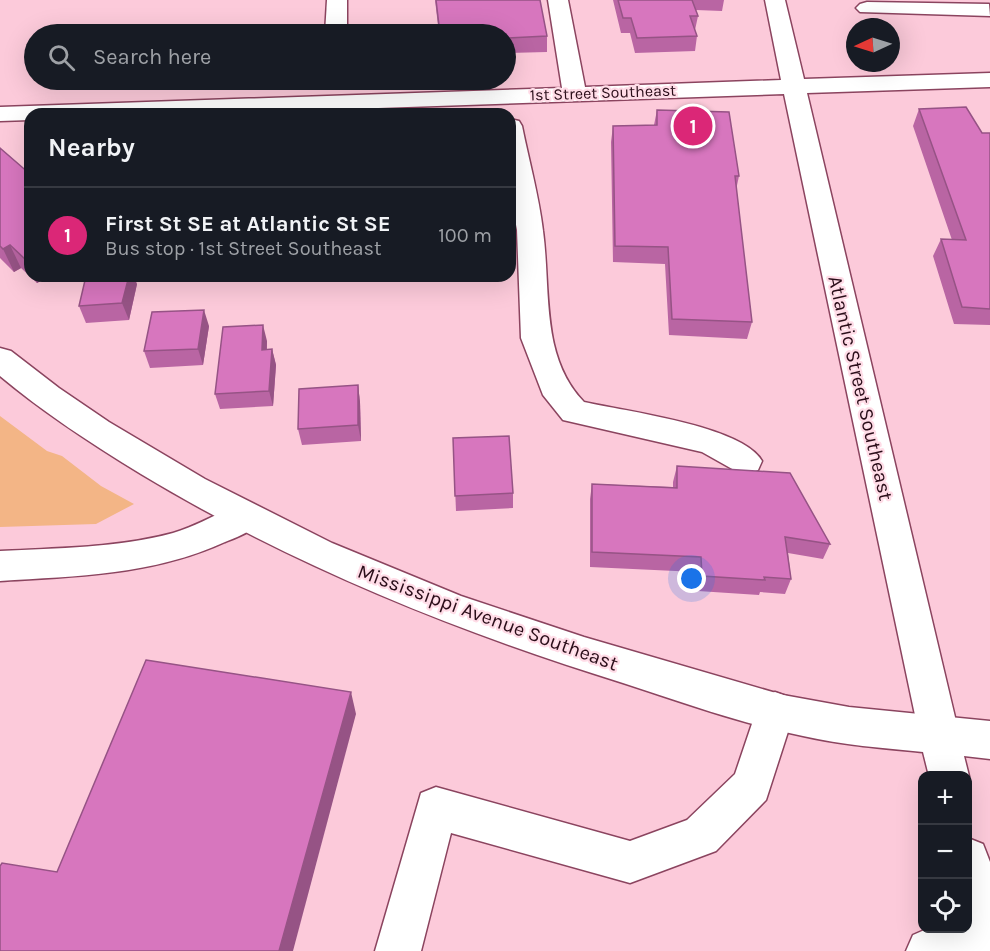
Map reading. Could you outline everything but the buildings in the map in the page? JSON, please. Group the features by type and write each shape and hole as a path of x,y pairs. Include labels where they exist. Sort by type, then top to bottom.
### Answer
{"street":[{"path":"336,24 337,0"},
{"path":"558,0 575,93"},
{"name":"Atlantic Street Southeast","path":"775,0 948,771"},
{"path":"867,8 987,8"},
{"path":"982,80 990,104"},
{"name":"1st Street Southeast","path":"168,108 334,91 506,105 575,93 982,80"},
{"name":"1st Street Southeast","path":"0,114 24,113"},
{"path":"516,157 530,230 536,338 558,395 574,412 711,441 746,461"},
{"name":"Mississippi Avenue Southeast","path":"0,359 40,392 99,432 193,489 358,572 453,609 600,660 775,710 841,725 990,740"},
{"path":"0,566 98,560 146,554 197,539 245,517"},
{"path":"398,951 436,808 630,862 701,836 752,786 775,710"},
{"path":"929,951 987,941 972,876"}],"shaded area":[{"path":"0,416 47,451 62,456 101,486 134,504 96,524 0,527"}],"place":[{"name":"First St SE at Atlantic St SE","path":"693,126"}]}
